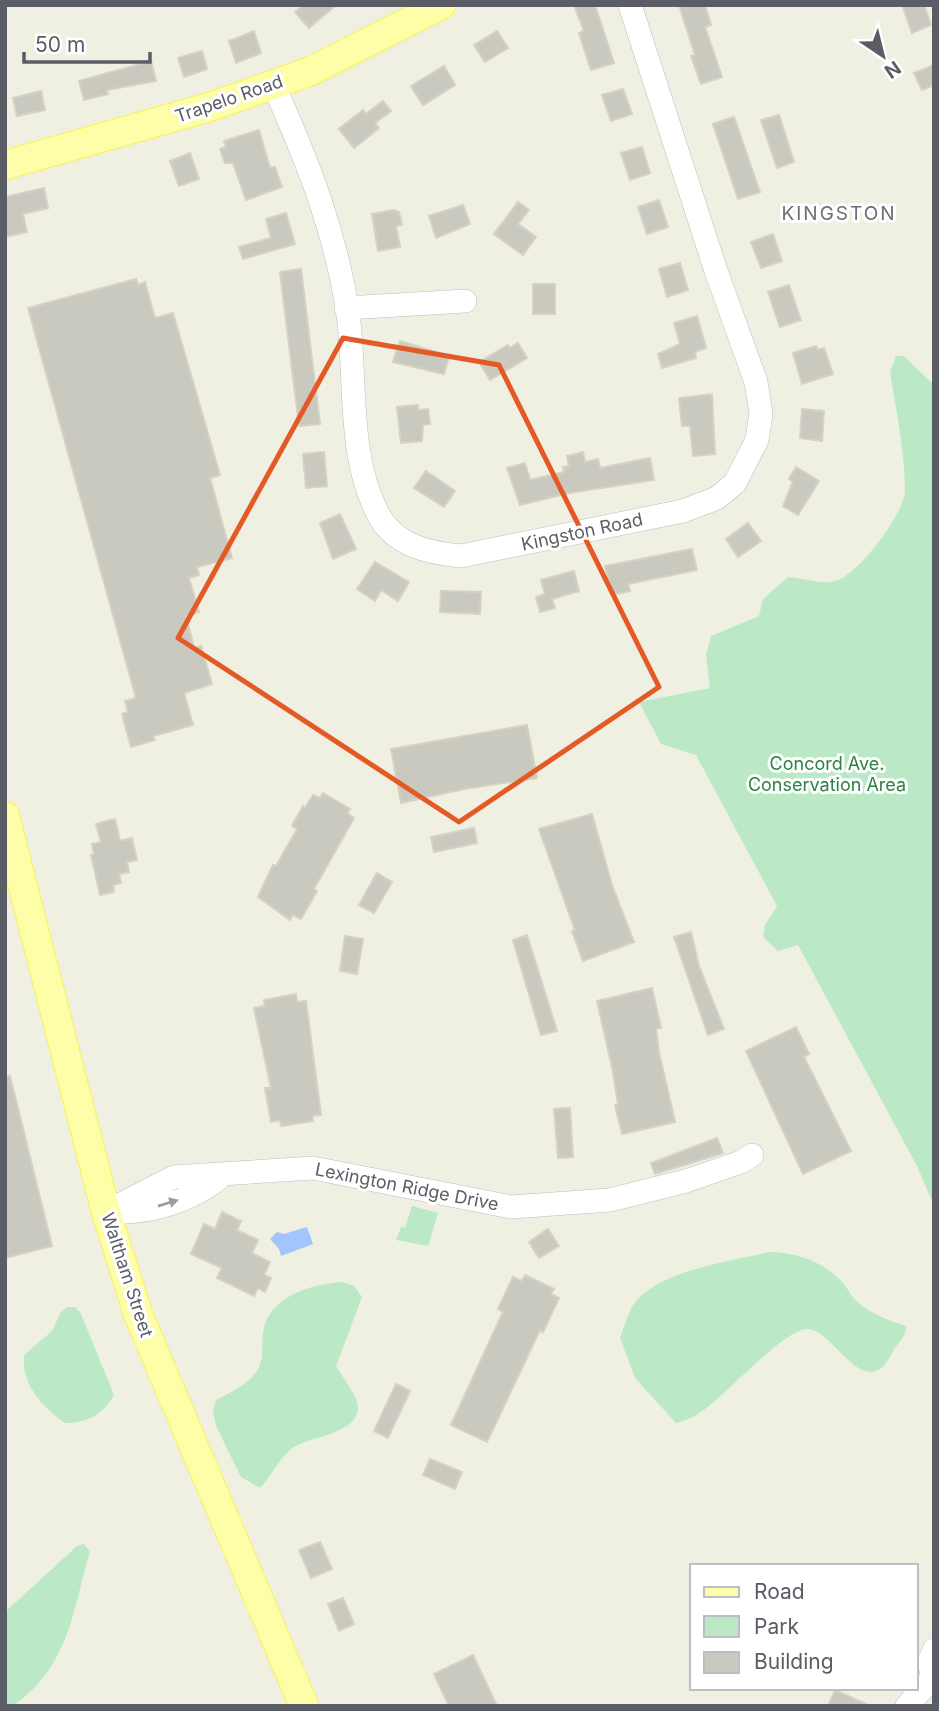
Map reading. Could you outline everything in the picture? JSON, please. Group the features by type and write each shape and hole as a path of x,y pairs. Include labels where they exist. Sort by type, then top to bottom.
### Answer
{"main road":[{"name":"Trapelo Road","path":"5,165 213,106 273,84 367,45 441,5"},
{"name":"Waltham Street","path":"7,820 106,1212 138,1314 304,1706"}],"street":[{"name":"Kingston Road","path":"273,84 311,170 329,220 346,308 358,445 366,487 393,535 430,553 461,556 682,511 718,498 735,483 757,440 761,414 756,382 716,271 630,5"},
{"path":"346,308 465,302"},
{"name":"Lexington Ridge Drive","path":"106,1212 136,1213 203,1192 222,1175 313,1168 511,1207 610,1200 686,1181 740,1162 752,1155"},
{"path":"907,1706 933,1677 929,1662 934,1650"}],"highlighted area":[{"path":"343,338 499,365 659,687 459,822 178,638"}],"green space":[{"name":"Concord Ave. Conservation Area","path":"896,356 904,356 934,385 934,1206 917,1166 798,945 778,951 763,937 765,925 777,906 696,755 661,744 639,702 710,688 706,655 711,636 759,616 763,599 788,577 818,582 836,581 856,567 879,542 897,513 905,490 902,446 890,372"},
{"path":"412,1206 438,1213 428,1246 396,1240 401,1227 405,1228"},
{"path":"769,1252 800,1256 827,1269 862,1306 906,1326 903,1337 882,1367 872,1372 850,1362 819,1333 809,1329 798,1331 770,1351 707,1407 691,1418 676,1423 635,1378 620,1338 632,1307 643,1294 675,1276"},
{"path":"342,1282 354,1286 362,1297 336,1366 356,1399 358,1410 355,1418 339,1430 293,1448 260,1488 241,1477 216,1426 213,1411 216,1400 241,1386 256,1373 262,1357 265,1324 278,1305 308,1288"},
{"path":"67,1307 75,1307 81,1314 114,1395 99,1413 80,1421 65,1423 48,1410 35,1394 26,1376 24,1355 52,1331 61,1312"},
{"path":"84,1544 90,1552 70,1625 56,1659 23,1699 5,1706 5,1612 77,1546"}],"water":[{"path":"307,1227 313,1244 281,1256 279,1249 270,1239 277,1232 284,1234"}],"building":[{"path":"303,5 336,5 309,28 295,12"},
{"path":"574,5 595,5 614,63 591,70 579,33 584,31"},
{"path":"679,5 705,5 711,25 705,27 722,77 701,84 691,56 695,55"},
{"path":"902,5 924,5 931,25 912,33"},
{"path":"254,31 261,53 236,63 229,41"},
{"path":"497,31 508,48 485,62 474,45"},
{"path":"202,51 207,69 184,77 178,58"},
{"path":"151,61 156,81 107,90 108,94 84,100 79,81"},
{"path":"934,65 934,85 922,90 914,73"},
{"path":"444,66 455,85 423,105 411,86"},
{"path":"623,89 632,114 611,121 602,95"},
{"path":"41,91 45,110 17,116 13,98"},
{"path":"383,101 391,111 375,123 379,128 354,148 339,129 363,110 366,114"},
{"path":"779,115 794,162 777,168 761,120"},
{"path":"734,117 760,192 738,199 713,124"},
{"path":"259,130 270,168 275,167 282,187 246,200 233,163 225,163 220,149 226,147 224,141"},
{"path":"642,147 650,173 630,180 621,153"},
{"path":"190,153 199,179 179,186 170,161"},
{"path":"44,188 48,208 23,214 27,232 5,237 5,197"},
{"path":"659,200 668,227 647,234 638,207"},
{"path":"518,202 529,210 518,224 536,237 523,255 494,234"},
{"path":"463,205 470,224 436,238 429,216"},
{"path":"393,210 399,212 402,225 396,226 400,247 378,251 372,214"},
{"path":"286,213 295,244 243,259 239,247 271,238 266,219"},
{"path":"773,234 782,261 761,268 751,242"},
{"path":"680,263 688,290 667,297 659,269"},
{"path":"301,269 320,424 299,426 280,272"},
{"path":"136,279 138,285 145,282 155,318 173,313 220,475 210,478 232,558 197,567 199,575 189,578 199,612 186,616 194,648 201,646 212,684 184,693 193,725 153,736 155,740 131,747 122,714 128,712 125,701 136,698 28,308"},
{"path":"533,284 555,284 555,314 533,314"},
{"path":"789,285 801,320 780,327 768,292"},
{"path":"697,316 706,348 695,352 696,358 662,368 658,354 680,344 674,323"},
{"path":"400,341 449,356 444,374 393,362"},
{"path":"518,343 527,358 490,380 479,362 508,345 510,348"},
{"path":"816,346 818,350 824,348 833,374 802,384 793,353"},
{"path":"712,394 715,454 693,456 690,426 682,426 679,398"},
{"path":"418,405 418,410 428,409 430,424 423,425 422,441 401,443 397,407"},
{"path":"802,409 824,411 822,441 800,438"},
{"path":"324,452 327,486 306,488 303,454"},
{"path":"583,452 585,462 598,459 600,468 650,458 654,480 569,493 520,505 507,468 525,463 530,480 564,472 563,467 569,466 567,456"},
{"path":"796,467 819,481 798,515 783,506 793,482 789,479"},
{"path":"426,471 455,491 444,507 414,488"},
{"path":"340,514 356,549 333,559 320,523"},
{"path":"748,523 761,541 738,557 726,539"},
{"path":"692,549 697,570 628,584 630,591 612,595 605,566"},
{"path":"375,562 409,582 398,601 381,590 375,601 357,589"},
{"path":"574,571 579,591 552,599 555,608 540,612 536,597 545,594 541,580"},
{"path":"441,591 481,592 480,614 440,612"},
{"path":"527,725 537,778 464,789 401,803 391,749"},
{"path":"323,793 350,809 347,813 354,818 314,889 317,891 301,919 293,915 290,920 258,897 273,865 276,866 297,829 292,826 303,806 305,808 313,795 320,798"},
{"path":"592,814 612,885 634,942 583,961 572,931 575,930 539,829"},
{"path":"115,819 120,841 132,838 137,860 127,862 129,872 119,874 121,883 113,885 114,892 100,895 91,855 94,854 92,844 101,842 96,824"},
{"path":"474,828 477,843 434,852 431,837"},
{"path":"377,873 392,882 374,913 359,905"},
{"path":"691,932 699,966 724,1029 708,1035 674,937"},
{"path":"527,935 557,1031 541,1035 513,940"},
{"path":"345,936 363,939 357,974 340,971"},
{"path":"652,988 661,1028 656,1029 659,1052 675,1122 622,1134 615,1105 618,1104 613,1072 597,1001"},
{"path":"296,994 297,1002 306,1001 321,1115 312,1116 313,1121 281,1126 280,1120 271,1122 265,1088 271,1088 254,1008 265,1006 264,1000"},
{"path":"796,1027 809,1054 804,1057 851,1151 803,1174 746,1051"},
{"path":"10,1076 52,1246 5,1258 5,1077"},
{"path":"570,1108 573,1157 558,1158 554,1109"},
{"path":"717,1138 723,1153 655,1174 651,1163"},
{"path":"222,1212 241,1221 237,1230 258,1240 252,1253 270,1262 264,1275 271,1278 265,1292 258,1288 254,1296 217,1278 222,1268 191,1254 204,1224 215,1229"},
{"path":"548,1229 559,1246 539,1258 529,1242"},
{"path":"525,1275 554,1289 551,1294 559,1298 543,1332 540,1330 487,1442 451,1425 503,1312 498,1309 513,1277 522,1281"},
{"path":"396,1384 410,1391 388,1438 374,1431"},
{"path":"430,1459 462,1472 455,1489 423,1475"},
{"path":"320,1542 332,1569 311,1578 299,1550"},
{"path":"343,1598 354,1624 339,1631 328,1604"},
{"path":"473,1655 497,1706 449,1706 434,1674"},
{"path":"835,1690 870,1706 828,1706"}],"district":[{"name":"KINGSTON","path":"839,213"}]}
